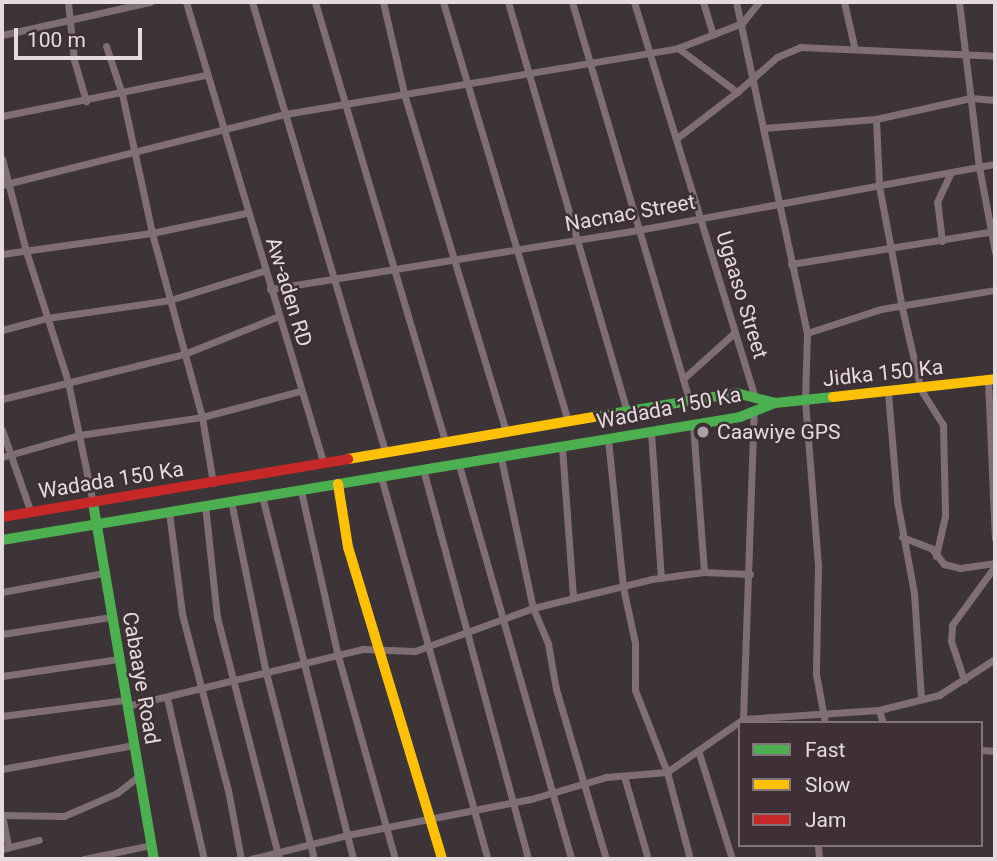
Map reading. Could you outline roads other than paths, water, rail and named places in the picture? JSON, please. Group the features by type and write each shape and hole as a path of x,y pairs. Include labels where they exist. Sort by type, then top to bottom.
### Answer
{"street":[{"path":"68,2 74,60 86,101"},
{"path":"2,35 71,22 150,2"},
{"name":"Aw-aden RD","path":"186,2 222,133 323,462"},
{"path":"252,2 386,452"},
{"path":"315,2 446,443"},
{"path":"383,2 405,97 458,260 506,431"},
{"path":"443,2 568,422"},
{"path":"508,2 627,411"},
{"path":"572,2 689,400"},
{"name":"Ugaaso Street","path":"634,2 755,398"},
{"path":"703,2 713,34"},
{"path":"736,2 807,333 805,400 818,565 816,674 825,721"},
{"path":"6,184 222,133 285,114 405,97 678,48 741,23 760,2"},
{"path":"844,2 854,46"},
{"path":"959,2 979,167 994,232 995,252"},
{"path":"106,46 122,94 152,233 202,417 214,483"},
{"path":"677,138 737,92 753,75 800,47 854,46 995,56"},
{"path":"678,48 737,92"},
{"path":"2,116 122,94 205,75"},
{"path":"764,128 876,119 971,98 995,100"},
{"path":"876,119 878,186 902,308 921,390 943,425 945,516 936,556"},
{"path":"2,159 6,184 68,382 93,503"},
{"name":"Nacnac Street","path":"270,289 638,230 995,164"},
{"path":"942,241 937,202 950,174"},
{"path":"2,254 152,233 246,213"},
{"path":"791,264 994,232"},
{"path":"2,330 47,318 170,300 264,271"},
{"path":"807,333 881,309 902,308 995,290"},
{"path":"2,400 184,354 279,316"},
{"path":"683,379 735,332"},
{"path":"992,379 995,538"},
{"name":"Jidka 150 Ka","path":"775,403 921,390 992,379"},
{"path":"6,456 79,435 202,417 300,391"},
{"name":"Wadada 150 Ka","path":"2,517 736,393 775,403"},
{"path":"888,393 902,537 914,593 921,698"},
{"name":"Wadada 150 Ka","path":"2,540 96,527 205,505 693,425 754,411 775,403"},
{"path":"743,719 754,411"},
{"path":"693,425 704,572"},
{"path":"2,430 6,456 31,513"},
{"path":"651,432 661,578"},
{"path":"608,439 622,587 635,643 635,690 667,772 690,859"},
{"path":"562,447 573,597"},
{"path":"501,458 533,608 548,645 583,784 606,859"},
{"path":"460,465 571,859"},
{"path":"423,469 510,802 528,859"},
{"path":"382,477 488,859"},
{"path":"338,484 348,547 442,859"},
{"path":"301,491 338,656 395,859"},
{"path":"262,496 354,859"},
{"path":"230,501 266,673 314,859"},
{"name":"Cabaaye Road","path":"93,503 110,617 154,859"},
{"path":"205,505 217,617 278,856"},
{"path":"169,512 182,614 241,859"},
{"path":"902,537 931,548 944,564 960,568 995,565"},
{"path":"964,680 951,641 952,625 995,565"},
{"path":"2,716 167,698 233,680 306,666 380,647 415,651 468,634 533,608 573,597 661,578 704,572 750,574"},
{"path":"2,592 104,573"},
{"path":"2,634 110,617"},
{"path":"2,676 118,659"},
{"path":"251,859 278,856 310,844 347,835 553,793 583,784 624,776 667,772 699,753 734,721 879,710 939,695 995,659"},
{"path":"167,698 205,859"},
{"path":"879,710 882,721"},
{"path":"2,769 134,745"},
{"path":"699,753 732,859"},
{"path":"39,840 5,848 2,815 64,816 117,793 139,776"},
{"path":"624,776 648,859"},
{"path":"84,859 151,845"}],"place":[{"name":"Caawiye GPS","path":"703,432"}]}
